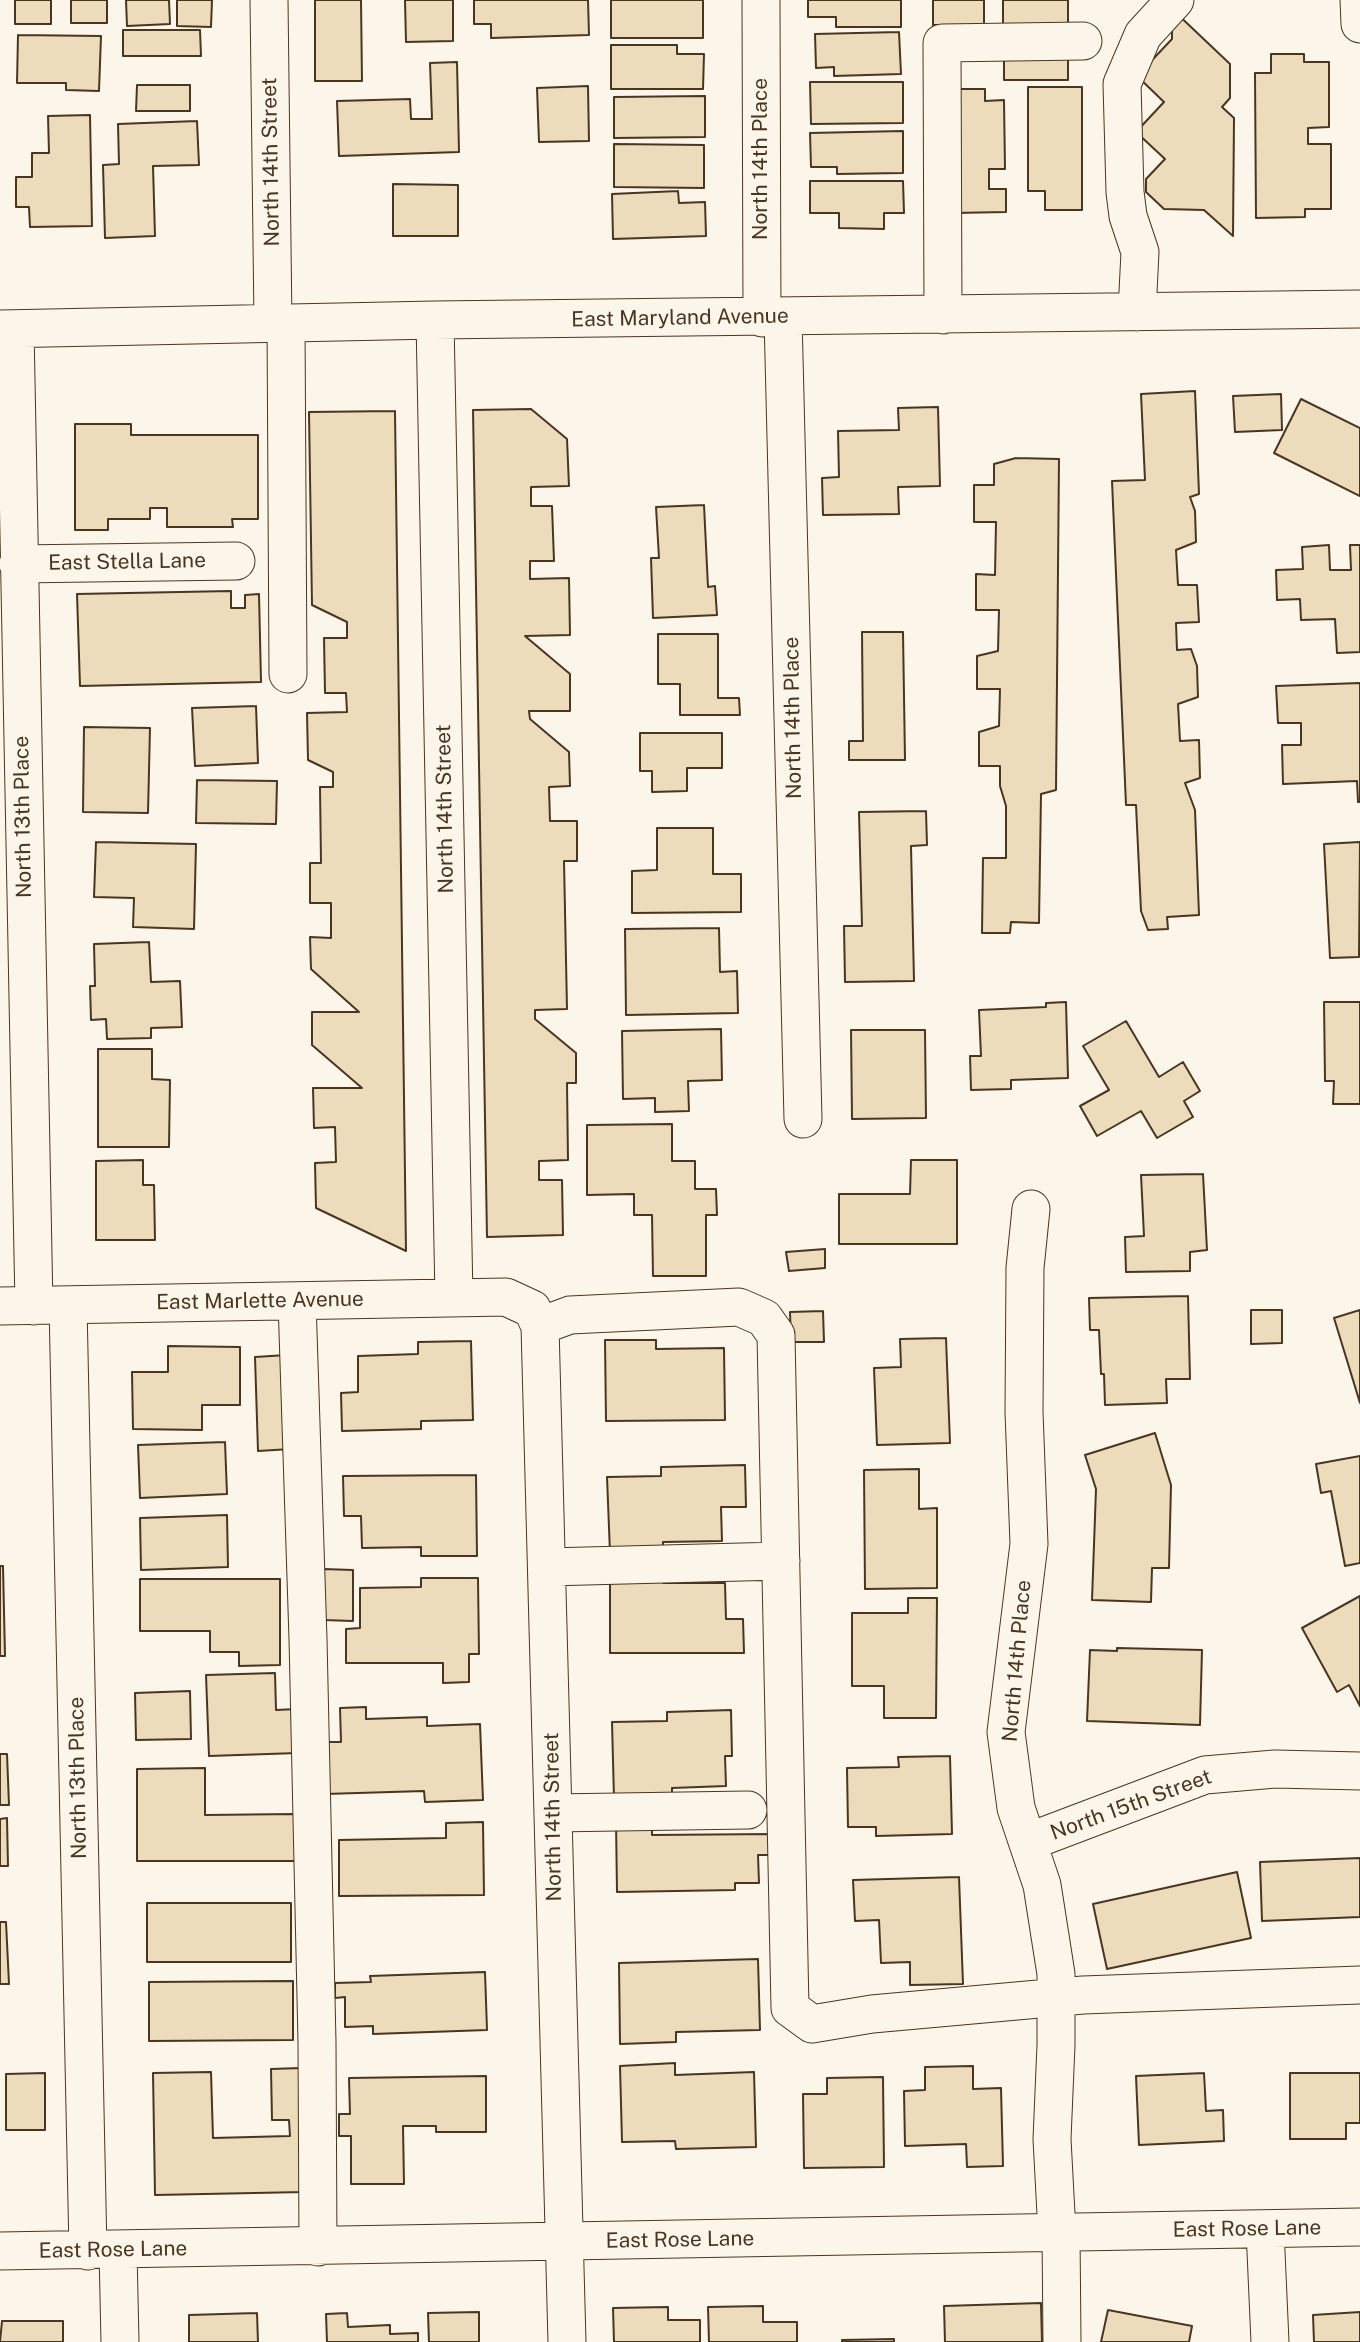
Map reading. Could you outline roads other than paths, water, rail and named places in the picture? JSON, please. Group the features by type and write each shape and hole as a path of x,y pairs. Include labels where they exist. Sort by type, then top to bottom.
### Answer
{"street":[{"name":"North 14th Street","path":"269,0 288,674"},
{"name":"North 14th Place","path":"761,0 803,1119"},
{"path":"1137,312 1140,252 1128,216 1125,192 1122,84 1143,35 1175,0"},
{"path":"1359,0 1360,24"},
{"path":"943,315 942,43 1083,41"},
{"name":"East Maryland Avenue","path":"7,329 435,320 1360,309"},
{"name":"North 14th Street","path":"435,320 454,1298"},
{"name":"North 13th Place","path":"7,329 18,564 34,1306 103,2251 120,2342"},
{"name":"East Stella Lane","path":"18,564 236,561"},
{"name":"North 14th Place","path":"1031,1209 1025,1268 1024,1412 1029,1545 1006,1732 1016,1808 1042,1885 1056,1975 1052,2139 1059,2233 1062,2342"},
{"name":"East Marlette Avenue","path":"34,1306 506,1297 530,1314"},
{"path":"297,1301 309,1639 317,2028 318,2247"},
{"path":"530,1314 570,1315 739,1307 764,1318 776,1335 790,2008 812,2024 872,2014 1056,1998 1360,1984"},
{"name":"North 14th Street","path":"530,1314 547,1567 567,2342"},
{"path":"547,1567 781,1561"},
{"name":"North 15th Street","path":"1028,1842 1205,1775 1275,1769 1360,1771"},
{"path":"553,1813 748,1810"},
{"name":"East Rose Lane","path":"0,2251 1360,2227"},
{"path":"1265,2229 1270,2342"}]}
